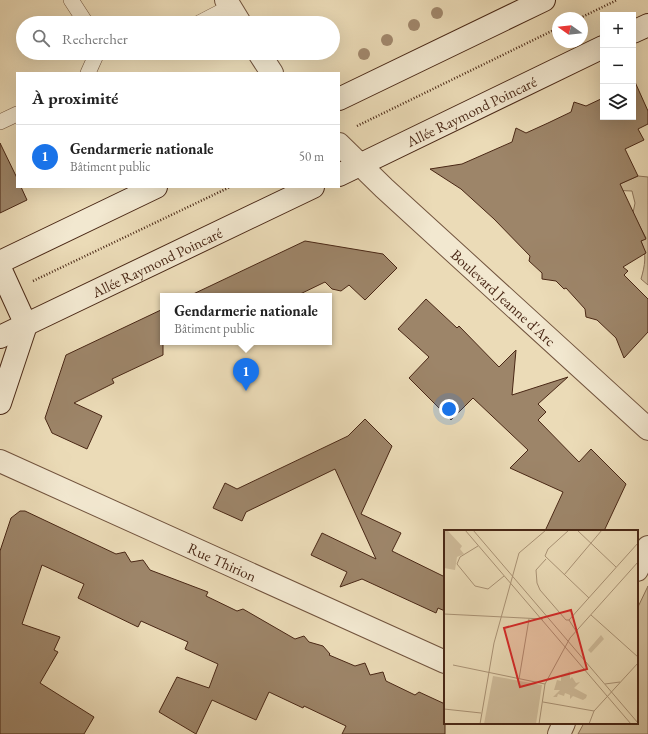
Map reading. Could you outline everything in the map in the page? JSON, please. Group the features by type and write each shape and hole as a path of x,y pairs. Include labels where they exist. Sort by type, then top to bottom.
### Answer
{"street":[{"path":"340,99 544,0"},
{"path":"636,31 648,25"},
{"name":"Allée Raymond Poincaré","path":"340,174 600,47"},
{"path":"264,60 271,72"},
{"name":"Boulevard Jeanne d'Arc","path":"346,136 360,164 648,428"},
{"path":"0,262 154,188"},
{"name":"Allée Raymond Poincaré","path":"0,337 311,188"},
{"path":"0,268 26,325 0,402"},
{"name":"Rue Thirion","path":"0,461 444,662"},
{"path":"638,568 648,547"},
{"path":"559,734 564,724"}],"lane":[{"path":"71,0 81,16"},
{"path":"217,16 232,10"},
{"path":"88,72 94,60"},
{"path":"0,122 16,114"}],"path":[{"path":"588,14 617,0"},
{"path":"346,136 552,31"},
{"path":"11,292 228,188"}],"shaded area":[{"path":"638,176 648,177 648,285 641,279 645,260 641,241 646,238 633,213 635,203 632,191 607,190"},
{"path":"648,586 648,734 578,734 583,724 638,724 638,607"}],"building":[{"path":"636,84 648,111 648,124 638,129 644,140 625,149 638,176 620,184 646,239 641,241 646,253 623,267 628,271 624,275 648,299 648,332 624,358 616,338 597,320 586,317 585,309 566,288 564,289 556,281 542,279 542,273 529,261 530,256 494,219 461,189 430,169 462,164 512,142 516,128 526,133 571,112 574,102 586,106 600,99 600,120 636,120"},
{"path":"0,143 16,176 16,188 21,188 27,200 0,213"},
{"path":"305,241 383,254 397,268 365,300 349,285 341,291 332,289 325,282 302,293 195,293"},
{"path":"426,299 457,328 459,326 499,367 516,350 512,395 568,377 538,404 546,412 538,420 579,462 591,449 626,484 604,530 545,530 563,492 510,468 528,450 473,398 451,420 409,378 429,357 398,329"},
{"path":"160,310 160,345 163,345 163,355 112,379 114,383 74,403 102,416 87,449 52,433 45,418 66,355"},
{"path":"365,419 392,446 361,514 401,533 392,551 444,577 444,611 438,608 436,613 362,579 340,587 347,572 311,555 322,533 376,559 335,469 246,512 242,521 213,508 225,483 237,489 348,436"},
{"path":"20,511 25,511 116,554 125,552 131,562 143,560 150,570 208,592 206,596 237,611 243,609 295,639 304,636 309,642 323,646 330,654 329,655 355,666 365,663 370,675 383,672 386,681 415,695 419,692 444,704 445,734 342,734 346,726 304,706 303,708 269,692 256,720 212,700 196,734 159,712 177,677 209,688 218,664 185,649 188,642 141,621 138,627 78,598 84,584 42,565 22,624 60,637 54,650 58,652 40,683 94,717 84,734 0,734 0,551 11,518"}],"place":[{"name":"Gendarmerie nationale","path":"246,391"}]}
